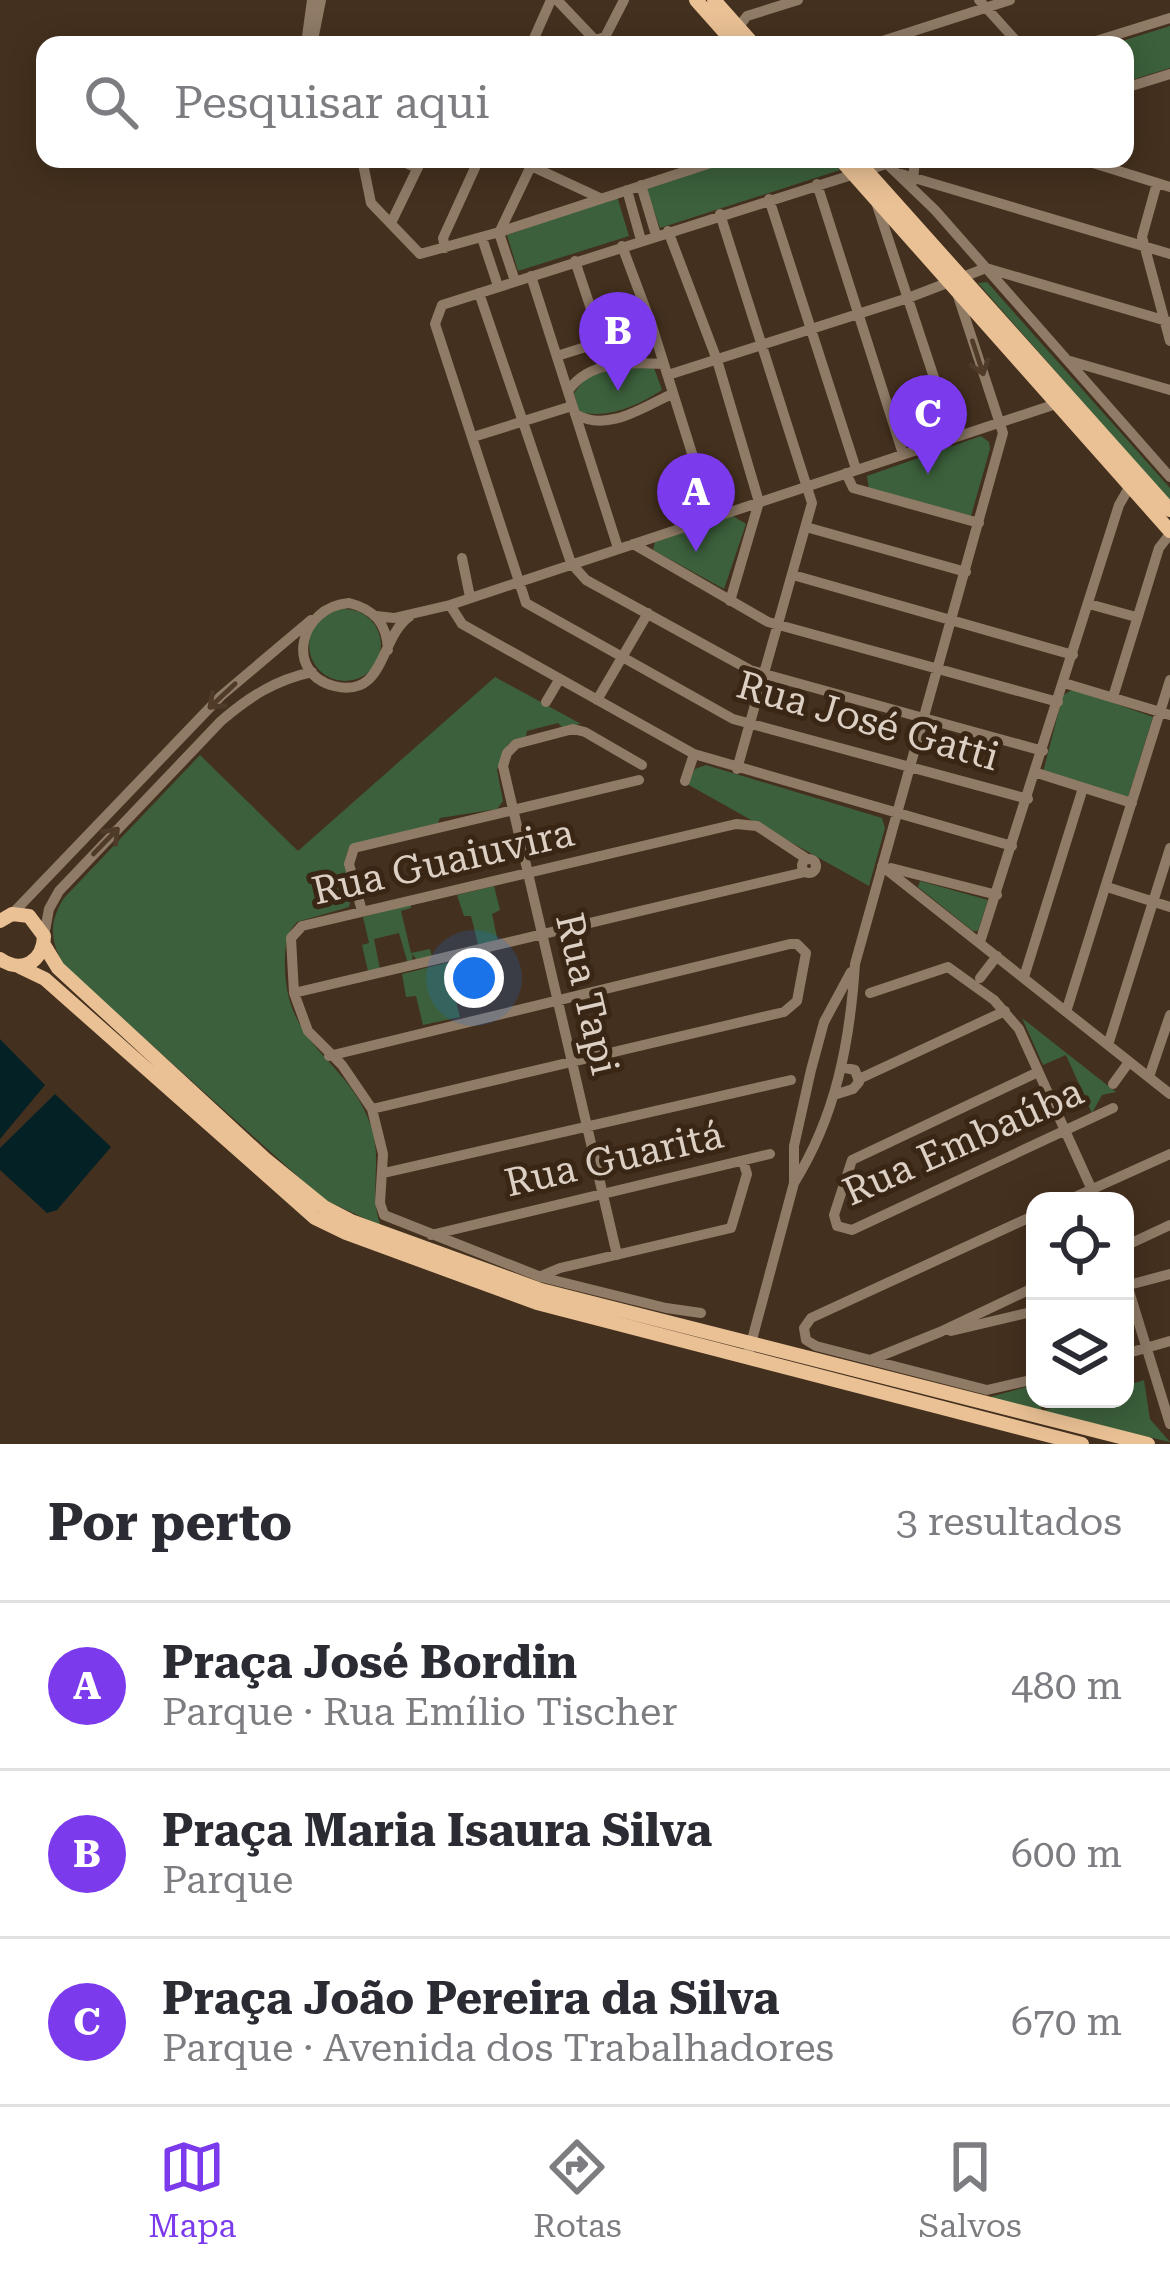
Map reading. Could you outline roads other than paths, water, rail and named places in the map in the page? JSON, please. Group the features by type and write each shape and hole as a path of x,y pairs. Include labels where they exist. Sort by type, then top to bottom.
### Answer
{"main road":[{"path":"697,0 730,36"},
{"path":"714,0 732,36"},
{"path":"859,168 876,202 1103,446 1170,510"},
{"path":"859,168 956,285"},
{"path":"1059,398 1074,405 1130,486 1170,532"},
{"path":"6,918 29,916 58,968 266,1160 324,1207 507,1280 1082,1444"},
{"path":"8,964 36,960 44,940"},
{"path":"8,964 45,979 315,1218 503,1292 1148,1444"}],"street":[{"path":"309,36 311,0"},
{"path":"311,36 321,0"},
{"path":"536,36 554,0 591,36"},
{"path":"606,36 624,0"},
{"path":"735,36 752,14 798,0"},
{"path":"895,36 983,4 1010,0"},
{"path":"1108,36 1170,14 1166,0"},
{"path":"983,4 1012,36"},
{"path":"1134,85 1170,74"},
{"path":"364,168 371,203 420,254 694,168"},
{"path":"391,224 418,168"},
{"path":"445,248 443,238 475,168"},
{"path":"515,281 499,233 530,168"},
{"path":"535,168 600,198"},
{"path":"518,580 435,324 442,305 856,168"},
{"path":"875,168 892,169 1170,254"},
{"path":"913,168 916,190"},
{"path":"1122,168 1167,186 1142,237 1170,340"},
{"path":"892,169 935,210 1170,477"},
{"path":"817,184 903,454"},
{"path":"640,185 717,360 759,502 730,601"},
{"path":"935,210 940,195 949,188"},
{"path":"626,190 641,240"},
{"path":"769,199 811,328 853,488 979,523"},
{"path":"876,202 954,438"},
{"path":"720,214 812,503 737,769"},
{"path":"482,238 499,286"},
{"path":"622,246 712,518"},
{"path":"575,262 610,366"},
{"path":"568,392 585,375 610,366 631,362 666,370 717,360 956,285 986,268 1168,321"},
{"path":"531,276 619,548"},
{"path":"1021,307 1023,290 1031,281"},
{"path":"794,1183 814,1150 834,1096 848,1043 855,964 1003,433 956,285"},
{"path":"479,293 571,563 586,580 751,670 1043,751"},
{"path":"556,356 652,326"},
{"path":"1068,361 1170,390"},
{"path":"1103,401 1109,382 1118,376"},
{"path":"473,437 574,410 597,421 621,417 672,394"},
{"path":"6,918 220,696 321,610 349,603 376,616 413,614 450,604 1000,423 1059,398"},
{"path":"1147,451 1170,457"},
{"path":"980,942 1119,506 1130,486"},
{"path":"806,527 966,572"},
{"path":"1113,698 1159,548 1170,532"},
{"path":"633,544 778,625 1058,702"},
{"path":"462,558 470,597"},
{"path":"793,575 1072,655"},
{"name":"Rua José Gatti","path":"518,580 526,603 734,719 1028,799"},
{"path":"450,604 462,624 694,754 1012,847"},
{"path":"1089,604 1136,617"},
{"path":"311,620 304,655 312,672 340,688 372,679 382,666 394,630 413,614"},
{"path":"597,700 648,614"},
{"path":"376,616 388,650"},
{"path":"44,940 49,909 59,891 221,722 248,698 275,683 312,672"},
{"path":"546,702 559,680"},
{"path":"1066,1012 1165,713 1170,680"},
{"path":"1064,682 1165,713"},
{"name":"Rua Tapi","path":"512,810 639,780 633,772 642,765 579,729 516,744 503,766 512,810 617,1255"},
{"path":"685,781 694,754"},
{"path":"1036,773 1132,803"},
{"path":"1024,977 1083,788"},
{"path":"362,911 350,864 354,848 512,810"},
{"name":"Rua Guaiuvira","path":"542,936 806,866 757,826 744,823 362,911 296,929 290,946 294,993 308,1031 342,1065 372,1109 384,1173 380,1203 384,1215 541,1277 701,1312"},
{"path":"1108,1045 1170,848"},
{"path":"883,866 997,895"},
{"path":"883,866 1170,1094"},
{"path":"912,888 915,878 926,878"},
{"path":"1107,886 1170,907"},
{"path":"294,993 542,936"},
{"path":"329,1056 790,944 803,949 807,961 796,1001 784,1012 372,1109"},
{"path":"980,978 997,956"},
{"path":"749,1351 794,1183 794,1146 819,1039 855,964"},
{"path":"870,993 948,967 1005,1010 1019,1029 1093,1192"},
{"path":"834,1096 1005,1010"},
{"path":"1149,1077 1170,1015"},
{"path":"819,1039 837,1033 848,1043"},
{"path":"1113,1084 1129,1062"},
{"path":"842,1067 854,1070 860,1079"},
{"path":"384,1173 791,1080 811,1070"},
{"name":"Rua Embaúba","path":"1038,1072 852,1160 834,1215 837,1226 852,1230 1114,1108"},
{"path":"791,1080 805,1092"},
{"path":"799,1119 807,1132 824,1126"},
{"name":"Rua Guaritá","path":"431,1235 770,1154"},
{"path":"1100,1192 1170,1154"},
{"path":"541,1277 731,1228 747,1174 743,1161"},
{"path":"1026,1219 811,1318 804,1331 810,1343 987,1390 1026,1381"},
{"name":"Rua Guaritá","path":"469,1250 465,1235 471,1223"},
{"path":"1134,1242 1170,1225"},
{"path":"594,1261 588,1277 594,1289"},
{"path":"1134,1281 1170,1274"},
{"path":"869,1360 940,1333 1026,1291"},
{"path":"1131,1300 1170,1424"},
{"path":"982,1311 988,1324"},
{"path":"940,1333 1026,1313"},
{"path":"914,1372 912,1353 923,1339"},
{"path":"1134,1351 1170,1341"}],"water":[{"path":"0,1039 45,1085 0,1139"},
{"path":"55,1094 111,1147 57,1210 47,1213 0,1170 0,1148"}],"place":[{"name":"Praça Maria Isaura Silva","path":"618,391"},
{"name":"Praça João Pereira da Silva","path":"928,474"},
{"name":"Praça José Bordin","path":"696,552"}]}
